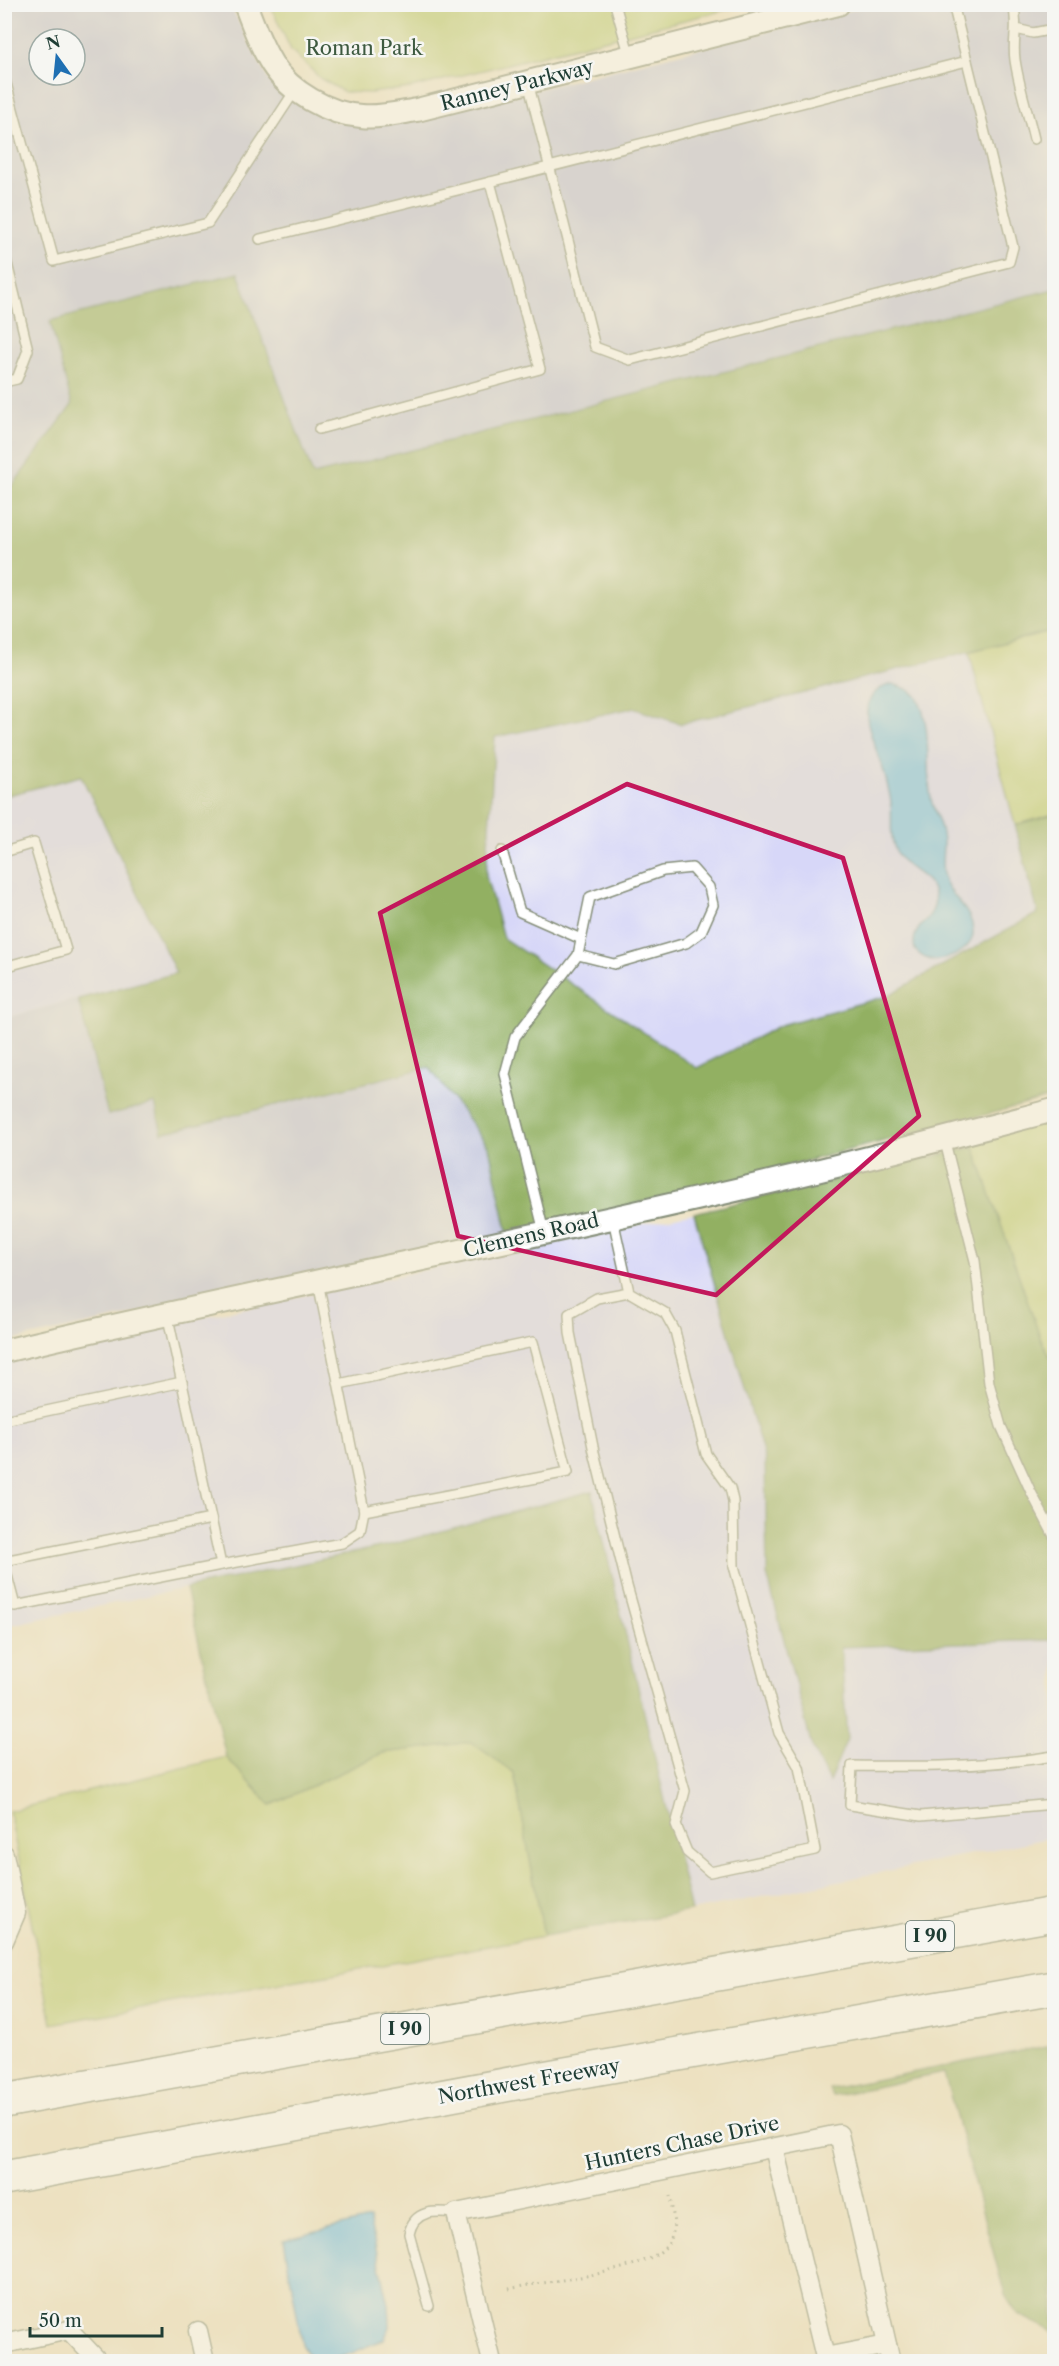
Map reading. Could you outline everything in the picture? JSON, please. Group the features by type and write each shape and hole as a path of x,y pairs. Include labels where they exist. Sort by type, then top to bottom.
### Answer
{"highway":[{"name":"I 90","path":"4,2101 1054,1914"},
{"name":"Northwest Freeway","path":"4,2178 526,2081 1054,1988"}],"street":[{"name":"Ranney Parkway","path":"245,4 262,48 273,66 296,89 310,99 336,111 361,116 417,110 838,4"},
{"name":"Clemens Road","path":"4,1351 167,1313 788,1178 1054,1110"},
{"path":"4,1854 16,1913 4,1941"},
{"name":"Hunters Chase Drive","path":"456,2212 840,2134 889,2353"},
{"path":"774,2148 825,2357 889,2353"},
{"path":"456,2212 492,2361"},
{"path":"4,2343 69,2330 99,2361"},
{"path":"198,2331 205,2361"}],"lane":[{"path":"615,4 630,57"},
{"path":"528,82 595,347 630,360 1009,262 1013,247 953,4"},
{"path":"1013,4 1018,21 1014,44 1015,62 1034,139"},
{"path":"1016,29 1033,33 1054,29"},
{"path":"260,239 967,61"},
{"path":"4,76 54,261 207,223 296,89"},
{"path":"319,429 540,369 490,182"},
{"path":"4,251 28,350 17,379 4,382"},
{"path":"4,852 34,843 66,950 4,967"},
{"path":"502,851 520,912 581,939"},
{"path":"544,1232 505,1074 515,1037 578,955 590,897 663,871 692,868 709,887 713,905 701,932 686,943 614,963 578,955"},
{"path":"944,1138 975,1262 989,1383 998,1416 1031,1492 1054,1536"},
{"path":"612,1217 629,1292 665,1313 675,1331 684,1359 706,1454 730,1488 733,1501 734,1566 779,1733 799,1767 815,1850 710,1872 687,1852 676,1825 685,1791 627,1586 594,1452 570,1333 569,1314 597,1298 629,1292"},
{"path":"211,1519 4,1562 15,1606 342,1543 360,1531 364,1511 318,1282"},
{"path":"167,1313 221,1565"},
{"path":"339,1384 533,1342 568,1472 364,1511"},
{"path":"4,1420 182,1382"},
{"path":"1054,1756 1006,1764 971,1766 852,1766 850,1805 921,1816 1054,1804"},
{"path":"429,2306 409,2234 411,2223 417,2217 438,2212 456,2212"}],"path":[{"path":"509,2289 536,2282 619,2270 649,2261 670,2242 674,2222 669,2196"}],"highlighted area":[{"path":"627,784 843,858 919,1116 716,1295 458,1236 380,913"}],"shaded area":[{"path":"5,5 230,5 268,79 301,105 336,122 487,102 872,5 1054,5 1054,289 313,475 238,273 72,405 5,497"},
{"path":"969,652 1038,912 887,996 781,1025 697,1068 503,938 486,876 495,737 633,708 681,724"},
{"path":"81,775 176,974 5,1018 5,796"},
{"path":"78,999 108,1115 155,1103 163,1133 429,1067 489,1147 508,1235 5,1342 5,1018"},
{"path":"694,1213 765,1460 767,1575 787,1648 1054,1640 1054,1837 691,1911 592,1491 389,1545 5,1626 4,1359"}],"green space":[{"name":"Roman Park","path":"270,5 745,5 411,88 370,93 344,92 321,79 291,50"},
{"path":"238,273 313,475 1054,289 1054,630 681,724 633,708 495,737 486,876 503,938 697,1068 781,1025 887,996 1038,913 1015,825 1054,814 1054,1097 508,1235 489,1147 429,1067 162,1133 155,1103 108,1115 78,999 176,973 81,776 5,796 4,497 72,405 50,321"},
{"path":"1054,630 1054,814 1015,825 969,652"},
{"path":"1054,1110 1054,1364 1041,1340 969,1132"},
{"path":"974,1147 1041,1340 1054,1364 1054,1640 841,1647 847,1739 829,1782 812,1747 767,1575 765,1460 694,1213"},
{"path":"592,1491 691,1911 544,1936 514,1773 471,1742 383,1753 271,1805 226,1757 186,1588 389,1545"},
{"path":"471,1742 514,1772 544,1936 52,2024 9,1811 226,1757 271,1805 383,1753"},
{"path":"1047,2046 1054,2077 1054,2332 1017,2314 1005,2295 944,2073 832,2096 829,2089"}],"water":[{"path":"892,684 913,693 923,710 930,791 943,838 943,874 950,890 965,910 972,925 973,934 967,946 955,955 940,960 932,960 915,950 916,934 933,910 934,894 928,882 902,860 895,848 890,796 870,733 867,709 870,698 878,690"},
{"path":"369,2219 389,2304 390,2327 384,2339 367,2347 340,2357 312,2361 302,2344 284,2240"}]}
